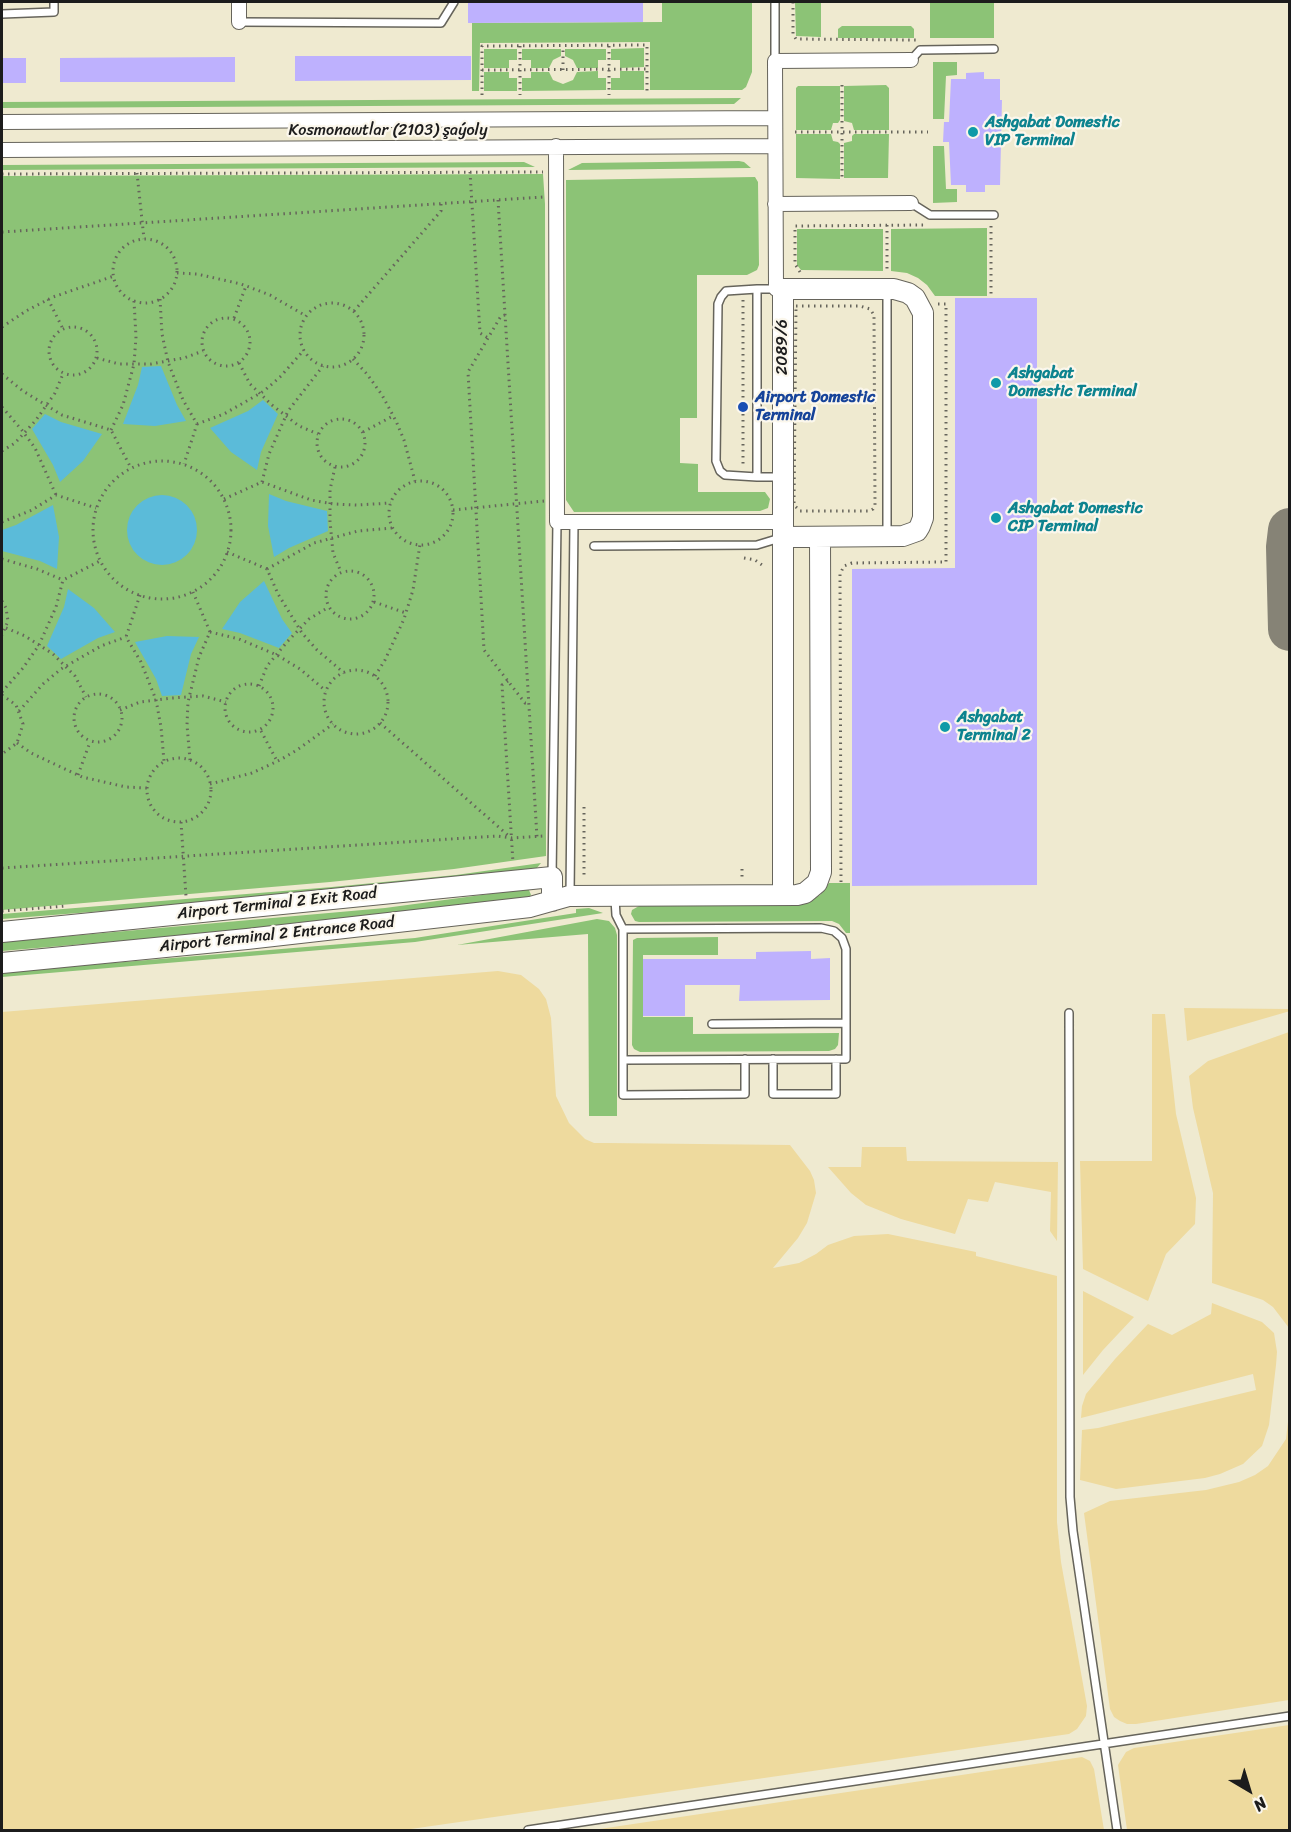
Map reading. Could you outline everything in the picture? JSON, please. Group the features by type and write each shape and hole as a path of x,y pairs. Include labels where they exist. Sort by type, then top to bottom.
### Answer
{"street":[{"path":"239,2 239,22"},
{"path":"556,146 557,522 783,530 820,537 909,536 916,531 923,518 923,313 915,298 891,281 779,289 775,204 775,61 911,60"},
{"name":"Kosmonawtlar (2103) şaýoly","path":"2,122 775,118"},
{"name":"Kosmonawtlar (2103) şaýoly","path":"2,150 776,146"},
{"path":"775,204 911,203"},
{"name":"2089/6","path":"779,289 783,477 783,895"},
{"name":"Airport Terminal 2 Entrance Road","path":"2,963 247,939 530,907 561,899 615,896 800,895 810,890 817,883 821,872 820,537"},
{"path":"552,877 561,899"},
{"name":"Airport Terminal 2 Exit Road","path":"2,932 552,877"}],"lane":[{"path":"2,14 54,12 54,2"},
{"path":"239,22 441,23 454,2"},
{"path":"775,2 775,61"},
{"path":"911,60 920,50 994,49"},
{"path":"911,203 930,215 994,215"},
{"path":"887,536 891,281"},
{"path":"757,289 758,477"},
{"path":"779,289 726,291 717,304 716,461 720,471 731,477 783,477"},
{"path":"552,877 557,522"},
{"path":"561,899 574,522"},
{"path":"594,546 757,545 783,530"},
{"path":"615,896 616,915 623,929 623,1095 745,1094 745,1059"},
{"path":"623,929 821,928 834,931 842,938 846,949 846,1059 623,1060"},
{"path":"1069,1013 1070,1497 1073,1531 1118,1830"},
{"path":"712,1024 846,1023"},
{"path":"773,1059 773,1094 836,1094 836,1059"},
{"path":"528,1830 1290,1716"}],"path":[{"path":"793,2 793,34 796,39 911,40"},
{"path":"482,95 482,46 647,45 647,94"},
{"path":"520,46 520,95"},
{"path":"563,46 563,70"},
{"path":"609,46 609,94"},
{"path":"482,70 647,69"},
{"path":"842,85 842,180"},
{"path":"795,132 928,132"},
{"path":"2,174 540,171 547,175"},
{"path":"471,172 480,333 488,338"},
{"path":"137,173 144,239"},
{"path":"2,232 548,197"},
{"path":"498,200 537,837"},
{"path":"354,311 441,211 441,204"},
{"path":"887,225 887,274 891,281"},
{"path":"803,274 798,271 795,264 795,226 933,225"},
{"path":"991,225 991,296"},
{"path":"144,239 157,241 168,249 175,260 177,273 174,285 160,299 147,303 134,301 118,288 114,276 115,263 121,251 131,242 144,239"},
{"path":"177,273 213,277 246,286 306,316"},
{"path":"2,327 26,310 48,299 114,276"},
{"path":"234,319 246,286"},
{"path":"841,882 840,574 844,566 852,563 946,562 946,304 936,304 933,298"},
{"path":"48,299 63,329"},
{"path":"160,299 162,334 168,362 183,400 197,424 184,464"},
{"path":"111,430 123,405 134,364 136,337 134,301"},
{"path":"329,303 342,305 354,311 361,322 364,335 361,348 353,359 342,365 324,366 310,359 304,350 300,335 306,316 316,308 329,303"},
{"path":"743,303 743,467"},
{"path":"829,306 866,307 872,310 875,318 875,505 869,511 849,511"},
{"path":"505,315 501,316 468,372 484,650 525,703 528,703"},
{"path":"220,318 234,319 246,327 251,340 248,353 238,363 225,367 207,357 202,338 209,325 220,318"},
{"path":"76,327 89,332 96,344 97,358 84,373 63,374 52,365 49,352 52,338 63,329 76,327"},
{"path":"197,424 224,414 260,393 281,376 304,350"},
{"path":"97,358 119,364 151,364 168,362 204,351"},
{"path":"353,359 367,374 393,416 404,440 415,481"},
{"path":"238,363 250,384 260,393 299,426 318,434"},
{"path":"262,483 269,454 286,416 301,393 324,366"},
{"path":"2,374 22,391 46,406 84,423 111,430 131,468"},
{"path":"2,451 15,443 46,406 55,393 63,374"},
{"path":"2,408 24,433 46,468 56,495"},
{"path":"363,432 393,416"},
{"path":"340,419 353,422 363,432 365,445 360,458 349,466 335,467 323,460 319,454 318,434 327,423 340,419"},
{"path":"166,460 184,464 200,472 214,484 224,499 230,516 231,534 220,568 208,582 193,592 176,598 157,599 123,588 99,561 92,526 96,508 104,492 116,478 131,468 166,460"},
{"path":"335,467 329,503 333,553 340,572"},
{"path":"415,481 429,482 441,487 449,497 453,510 451,523 444,534 433,542 420,544 401,538 393,528 389,515 391,503 398,491 415,481"},
{"path":"224,499 262,483 300,497 329,503 357,506 391,503"},
{"path":"56,495 96,508"},
{"path":"2,522 32,510 56,495"},
{"path":"453,510 549,501"},
{"path":"267,569 293,553 332,537 358,531 393,528"},
{"path":"375,676 397,638 406,613 413,590 420,544"},
{"path":"227,552 267,569 278,594 299,629 317,650 344,673"},
{"path":"2,559 37,569 63,580"},
{"path":"2,754 17,743 22,724 20,711 12,700 2,693 39,645 56,607 63,580 99,561"},
{"path":"354,570 367,577 374,588 373,602 365,614 353,619 339,616 326,601 327,587 340,572 354,570"},
{"path":"190,760 187,725 189,697 199,657 210,632 193,592"},
{"path":"140,595 126,637 141,662 156,700 164,762"},
{"path":"2,601 8,614 6,628 2,635"},
{"path":"373,602 406,613"},
{"path":"259,686 267,666 299,629 309,619 329,607"},
{"path":"6,628 39,645 65,667 75,676 86,697"},
{"path":"210,632 239,639 277,655 300,669 326,691"},
{"path":"20,711 44,684 65,667 101,646 126,637"},
{"path":"356,670 375,676 384,686 388,698 387,711 380,723 369,731 356,734 343,731 333,724 324,706 326,691 332,681 344,673 356,670"},
{"path":"508,681 502,685 513,863"},
{"path":"245,684 259,686 270,694 274,707 270,721 261,730 246,733 234,727 226,716 226,702 228,696 239,686 245,684"},
{"path":"92,694 106,695 117,704 120,710 122,723 115,735 103,742 90,742 78,733 73,720 76,707 92,694"},
{"path":"120,710 140,702 189,697 203,696 226,702"},
{"path":"380,723 512,838"},
{"path":"210,784 252,772 277,761 297,750 333,724"},
{"path":"261,730 277,761"},
{"path":"78,775 90,742"},
{"path":"17,743 31,753 78,775 110,784 147,789"},
{"path":"177,758 190,760 206,772 210,784 210,798 204,810 194,818 181,822 168,820 157,813 149,801 147,789 150,776 164,762 177,758"},
{"path":"584,797 584,881"},
{"path":"181,822 186,897 196,896"},
{"path":"2,868 497,836 512,838 548,836"},
{"path":"742,880 743,872"},
{"path":"2,911 71,906"}],"green space":[{"path":"662,2 752,2 752,72 746,87 742,90 650,90 650,42 480,43 479,91 472,91 472,23 662,22"},
{"path":"795,2 821,2 821,37 796,36"},
{"path":"930,2 994,2 994,38 930,38"},
{"path":"842,26 911,26 914,29 914,38 838,38 838,29"},
{"path":"644,48 644,67 620,68 620,60 611,60 611,49"},
{"path":"484,49 517,49 517,60 509,60 509,68 484,68"},
{"path":"522,49 561,49 561,56 553,60 549,68 531,68 531,60 522,60"},
{"path":"565,49 606,49 606,60 598,60 598,68 577,68 573,60 565,56"},
{"path":"933,62 957,62 957,75 946,76 944,119 933,119"},
{"path":"598,71 598,78 606,78 606,90 522,91 522,78 531,78 531,72 549,72 553,80 563,84 573,80 577,72"},
{"path":"620,71 644,71 644,90 611,90 611,78 620,78"},
{"path":"484,72 509,72 509,78 517,78 517,91 484,91"},
{"path":"886,85 889,88 889,130 854,130 852,123 844,121 844,86"},
{"path":"798,86 840,86 840,120 838,123 833,123 831,130 796,130 796,88"},
{"path":"741,98 734,104 2,108 2,102"},
{"path":"796,134 831,134 833,141 840,144 840,179 796,178"},
{"path":"854,134 889,134 888,178 844,178 844,143 852,141"},
{"path":"933,146 944,146 946,189 957,189 957,202 933,203"},
{"path":"739,161 751,168 568,170 582,163"},
{"path":"524,162 535,167 2,170 2,165"},
{"path":"543,174 545,204 546,856 454,869 330,882 2,910 2,176"},
{"path":"755,177 758,182 759,265 757,270 747,275 697,275 697,418 680,418 680,463 698,464 698,492 765,492 770,499 768,508 760,511 574,512 566,500 566,180"},
{"path":"987,228 987,296 935,296 918,278 907,273 891,271 891,229"},
{"path":"797,229 883,229 883,271 801,270 797,265"},
{"path":"541,863 536,869 333,893 2,919 2,914 332,887 456,875"},
{"path":"829,883 850,883 850,933 846,933 839,924 832,921 639,922 635,921 631,914 632,910 639,906 801,905 820,895"},
{"path":"526,889 531,895 528,898 271,928 2,951 2,942 385,908"},
{"path":"589,908 603,913 415,942 2,977 2,972 415,938 576,913 576,909"},
{"path":"597,919 609,921 617,935 617,1116 589,1116 588,934 457,945"},
{"path":"718,937 718,955 643,955 643,1017 693,1017 693,1034 839,1033 838,1045 835,1049 829,1051 640,1052 634,1049 632,1045 633,940 637,938"}],"sand":[{"path":"498,971 521,975 539,989 546,999 551,1018 556,1096 569,1123 585,1139 594,1143 790,1145 810,1171 816,1193 807,1223 798,1238 773,1268 799,1263 828,1245 854,1236 888,1234 976,1252 976,1256 1057,1276 1057,1522 1061,1562 1087,1706 1086,1716 1077,1729 1069,1734 404,1830 2,1830 2,1012"},
{"path":"1184,1008 1289,1009 1290,1011 1187,1041"},
{"path":"1152,1014 1165,1014 1176,1114 1196,1198 1195,1224 1166,1254 1148,1301 1083,1269 1080,1161 1152,1161"},
{"path":"1290,1032 1289,1328 1273,1307 1263,1300 1212,1283 1213,1193 1193,1108 1189,1076 1208,1061"},
{"path":"862,1147 906,1147 907,1161 1058,1162 1057,1241 1050,1231 1051,1192 995,1182 988,1202 968,1199 955,1234 901,1219 866,1205 851,1193 828,1167 861,1167"},
{"path":"1083,1291 1134,1317 1083,1375"},
{"path":"1212,1303 1262,1322 1274,1333 1277,1352 1276,1365 1269,1425 1262,1446 1243,1464 1205,1478 1116,1489 1080,1480 1082,1430 1256,1390 1253,1374 1081,1418 1086,1394 1148,1324 1172,1335 1211,1314"},
{"path":"1289,1413 1289,1700 1136,1724 1120,1721 1114,1717 1110,1709 1084,1513 1110,1501 1206,1490 1239,1482 1255,1475 1268,1466 1286,1439"},
{"path":"1289,1725 1289,1830 1127,1830 1118,1765 1126,1752 1134,1748"},
{"path":"1082,1757 1090,1761 1094,1769 1104,1830 593,1830"}],"water":[{"path":"161,366 186,421 155,426 123,424 138,385 142,367"},
{"path":"263,400 278,414 261,452 257,470 231,452 210,428 248,411"},
{"path":"45,414 61,422 102,434 83,461 60,482 32,429"},
{"path":"269,494 286,501 327,511 328,531 274,557 268,526"},
{"path":"162,495 181,501 191,511 197,530 191,549 181,559 162,565 143,559 133,549 127,530 133,511 143,501"},
{"path":"53,505 59,537 57,569 40,561 2,551 2,530"},
{"path":"264,581 282,619 292,633 279,648 240,633 222,629 240,602"},
{"path":"68,589 94,608 115,632 98,638 61,659 47,646 64,607"},
{"path":"167,636 199,637 191,654 181,695 162,696 156,679 135,642"}],"building":[{"path":"468,2 643,2 643,22 468,23"},
{"path":"295,56 471,56 471,80 295,81"},
{"path":"235,57 235,82 60,82 60,58"},
{"path":"2,58 26,58 26,83 2,83"},
{"name":"Ashgabat Domestic VIP Terminal","path":"984,72 984,79 1000,79 1000,100 1002,100 1000,185 985,185 985,192 966,192 966,185 951,185 949,142 943,142 944,122 949,122 951,79 966,79 966,73"},
{"name":"Ashgabat Terminal 2","path":"955,298 1037,298 1037,885 852,886 852,569 955,568"},
{"path":"811,951 811,959 830,958 830,1000 739,1001 740,985 685,985 685,1016 643,1016 643,959 756,959 756,952"}],"taxiway":[{"path":"1290,530 1288,547 1290,629"}],"place":[{"name":"Ashgabat Domestic VIP Terminal","path":"973,132"},
{"name":"Ashgabat Domestic Terminal","path":"996,383"},
{"name":"Airport Domestic Terminal","path":"743,407"},
{"name":"Ashgabat Domestic CIP Terminal","path":"996,518"},
{"name":"Ashgabat Terminal 2","path":"945,727"}]}
